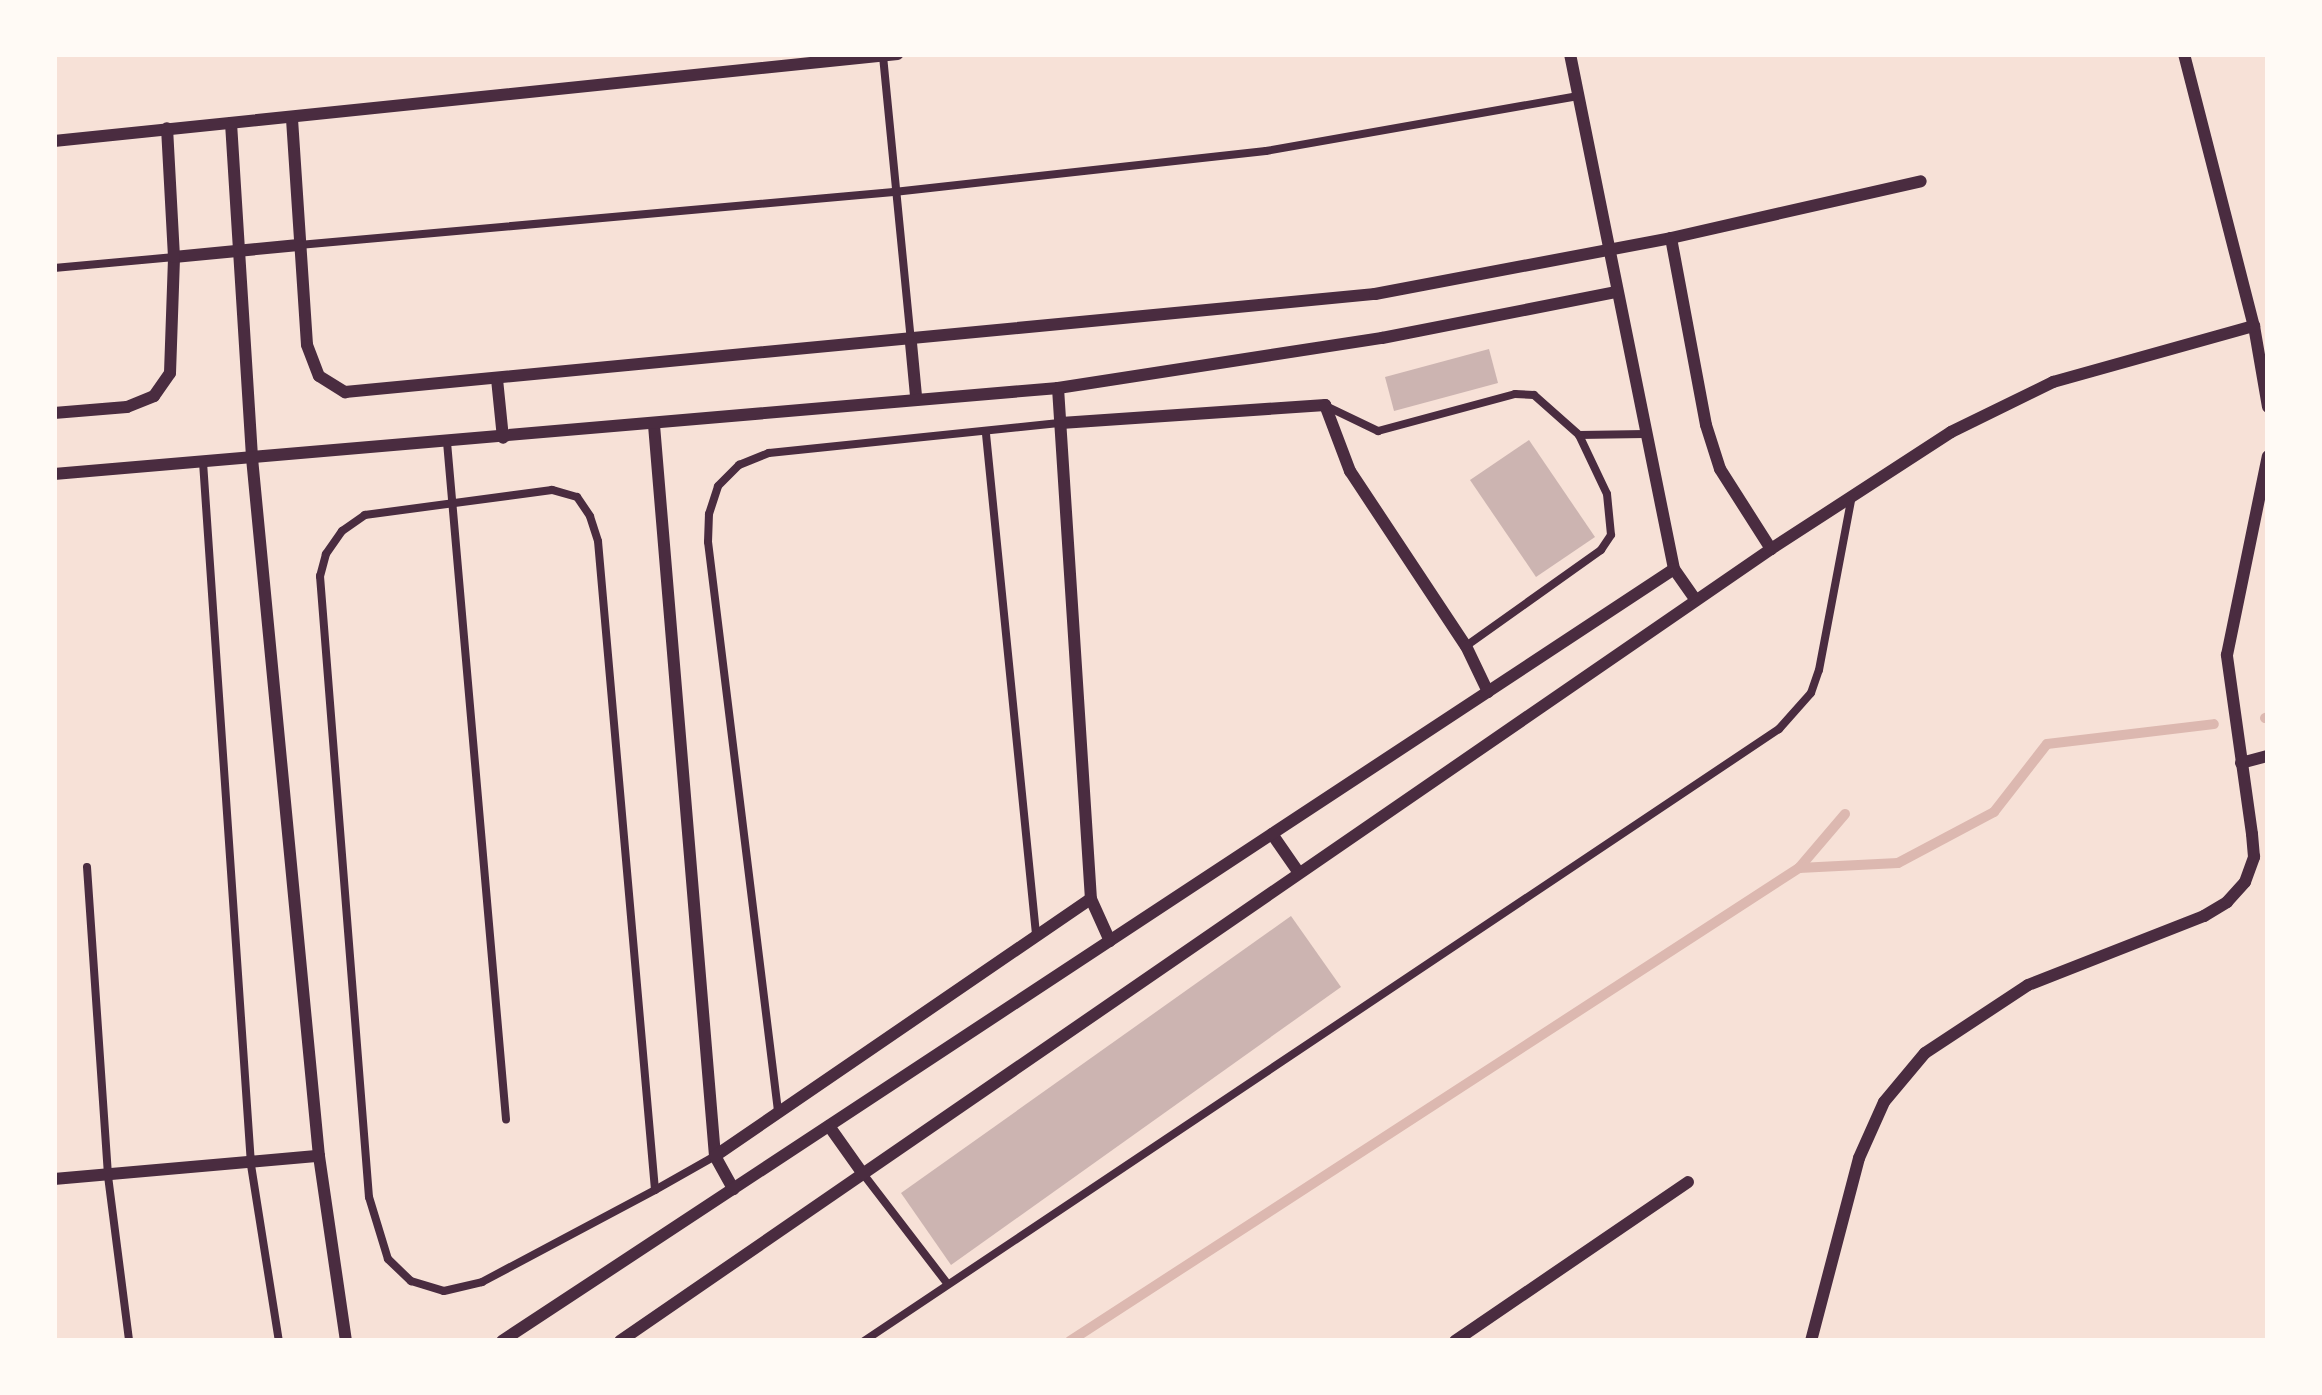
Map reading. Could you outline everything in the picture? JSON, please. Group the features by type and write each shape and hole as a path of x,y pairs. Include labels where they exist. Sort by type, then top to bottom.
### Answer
{"street":[{"path":"1570,54 1674,569 1696,600"},
{"path":"2184,54 2254,326 2268,407"},
{"path":"54,141 890,55"},
{"path":"292,119 307,345 319,376 345,392 911,343 1375,295 1671,238 1921,181"},
{"path":"231,123 252,458 319,1156 346,1341"},
{"path":"54,413 127,406 154,397 170,373 174,256 166,128"},
{"path":"1671,238 1706,424 1720,469 1771,549"},
{"path":"174,256 298,245"},
{"path":"54,474 654,425 916,396 1058,388 1382,338 1618,292"},
{"path":"620,1341 1771,549 1998,404 2053,382 2254,326"},
{"path":"911,343 916,396"},
{"path":"497,379 503,438"},
{"path":"1058,388 1091,899 1110,941"},
{"path":"1061,423 1325,405 1350,471 1372,510 1466,646 1488,692"},
{"path":"654,425 715,1156 734,1189"},
{"path":"1811,1341 1859,1158 1883,1102 1925,1053 2028,985 2228,902 2246,882 2254,857 2228,656 2268,456"},
{"path":"502,1341 1674,569"},
{"path":"2241,763 2268,756"},
{"path":"1272,834 1300,873"},
{"path":"715,1156 1091,899"},
{"path":"829,1126 863,1174"},
{"path":"54,1179 319,1156"},
{"path":"1455,1341 1688,1181"}],"lane":[{"path":"890,55 894,191 911,343"},
{"path":"298,245 894,191 1267,151 1578,97"},
{"path":"54,268 174,256"},
{"path":"1325,405 1378,431 1514,394 1534,395 1579,435 1607,494 1611,535 1601,550 1466,646"},
{"path":"779,1112 709,514 718,487 739,465 769,453 1061,423"},
{"path":"986,434 1036,934"},
{"path":"1579,435 1647,434"},
{"path":"447,442 506,1119"},
{"path":"203,462 251,1165 279,1341"},
{"path":"655,1190 598,541 577,496 552,490 365,515 342,531 326,554 320,576 367,1173 377,1230 388,1259 412,1281 444,1291 482,1282 655,1190 715,1156"},
{"path":"864,1341 1779,729 1811,693 1819,670 1851,498"},
{"path":"87,867 108,1176 129,1341"},
{"path":"863,1174 947,1283"}],"building":[{"path":"1489,349 1498,383 1394,411 1385,377"},
{"path":"1529,440 1595,537 1536,577 1470,480"},
{"path":"1291,916 1341,987 951,1265 901,1193"}],"waterway":[{"path":"1070,1341 1799,868 1898,863 1994,812 2047,744 2214,724"},
{"path":"1799,868 1845,814"}]}
